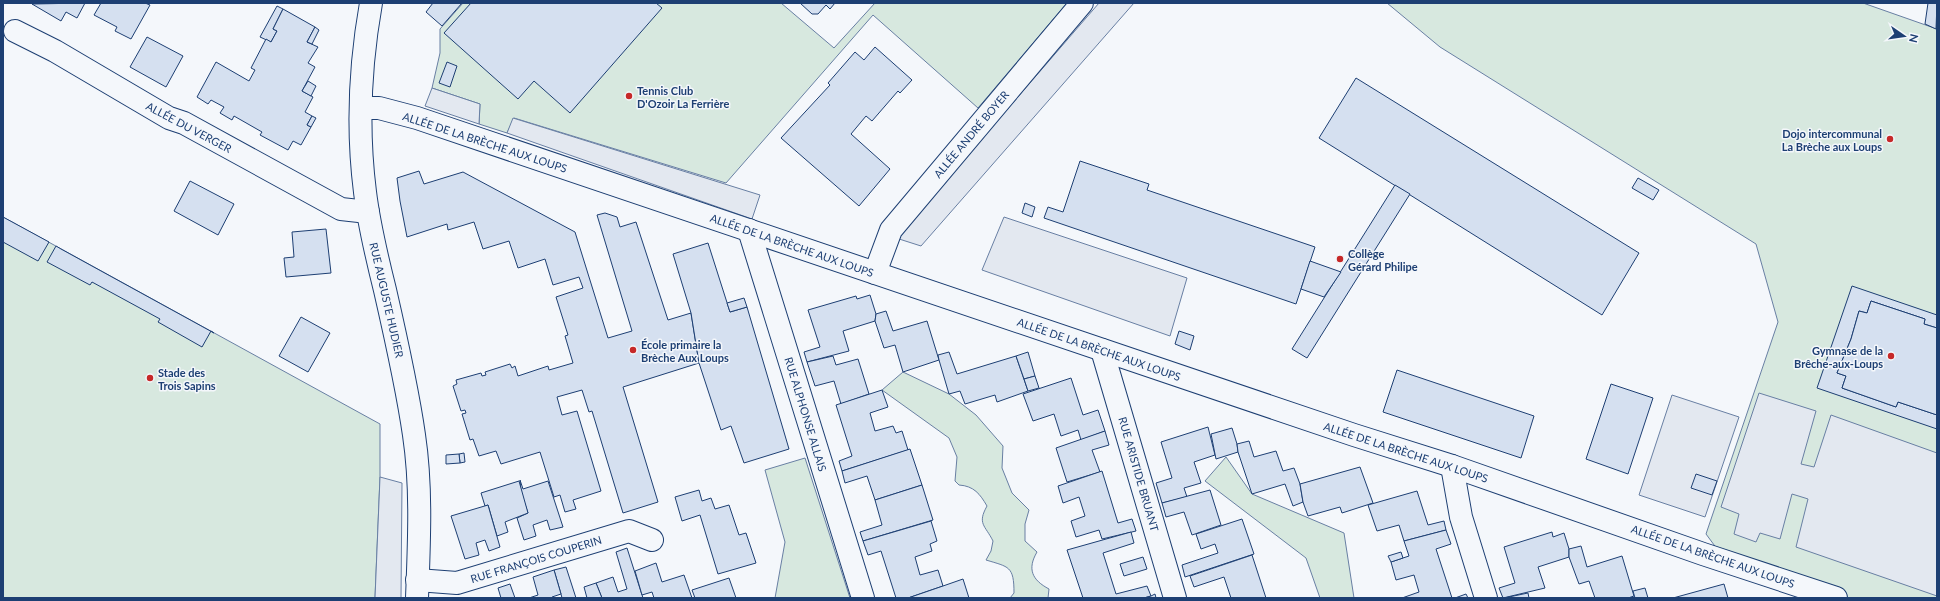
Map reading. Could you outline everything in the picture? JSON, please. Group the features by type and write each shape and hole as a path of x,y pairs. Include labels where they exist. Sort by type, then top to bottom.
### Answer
{"street":[{"name":"RUE AUGUSTE HUDIER","path":"372,3 364,49 360,108 361,148 368,212 415,437 418,487 417,589"},
{"name":"ALLÉE ANDRÉ BOYER","path":"875,273 891,230 1082,3"},
{"name":"ALLÉE DU VERGER","path":"15,31 55,51 169,118 184,123 341,209 368,212"},
{"name":"ALLÉE DE LA BRÈCHE AUX LOUPS","path":"360,108 379,108 417,118 1354,435 1452,466 1703,554 1796,591 1836,598"},
{"name":"RUE ALPHONSE ALLAIS","path":"749,230 863,598"},
{"name":"RUE ARISTIDE BRUANT","path":"1102,350 1175,598"},
{"path":"1452,466 1461,517 1486,598"},
{"name":"RUE FRANÇOIS COUPERIN","path":"417,589 457,583 629,531 652,540"}],"shaded area":[{"name":"Tennis Club D'Ozoir La Ferrière","path":"463,3 781,3 834,48 875,3 1067,3 978,108 873,15 726,183 514,118 507,133 479,124 480,104 432,88 440,53 440,29"},
{"path":"1099,3 1134,3 921,246 896,238"},
{"path":"1387,3 1863,3 1937,29 1937,598 1836,598 1720,553 1706,534 1778,322 1756,244 1440,47"},
{"path":"432,88 480,104 479,124 425,106"},
{"path":"513,118 760,195 752,219 507,133"},
{"name":"Stade des Trois Sapins","path":"3,217 380,424 380,477 375,598 3,598"},
{"path":"1004,217 1187,278 1170,336 982,270"},
{"path":"903,372 949,394 976,415 1003,446 1002,468 1012,493 1029,510 1025,524 1025,541 1037,552 1032,564 1033,574 1043,586 1049,589 1048,598 1010,598 1014,593 1014,584 1013,577 1009,569 1000,564 986,560 991,551 993,541 982,521 987,506 976,491 969,487 959,485 955,481 957,457 949,438 882,390"},
{"path":"1759,393 1816,411 1801,464 1814,467 1831,415 1937,453 1937,596 1796,547 1808,499 1792,494 1780,539 1760,533 1756,542 1734,534 1739,514 1721,507"},
{"path":"1672,395 1739,417 1705,517 1639,495"},
{"path":"1226,457 1252,494 1344,533 1354,598 1320,598 1306,558 1205,481"},
{"path":"805,458 850,598 775,598 785,542 765,470"},
{"path":"380,477 402,483 401,598 375,598"}],"building":[{"path":"85,3 77,18 66,12 61,21 32,4"},
{"path":"101,3 145,3 150,5 131,39 115,31 117,27 94,15"},
{"path":"433,3 462,3 442,26 426,12"},
{"path":"471,3 656,3 662,8 570,113 534,81 518,99 444,33"},
{"path":"800,3 835,3 830,9 826,5 818,14 812,14"},
{"path":"1928,3 1937,3 1936,29 1925,24"},
{"path":"277,6 283,9 273,29 277,31 271,42 260,37"},
{"path":"283,9 315,27 307,42 318,47 308,63 315,67 302,91 313,97 305,112 312,116 307,125 311,127 301,145 293,141 288,150 260,135 262,132 234,116 232,120 220,113 224,107 211,100 208,104 197,97 216,62 249,81 255,70 251,68 266,39 271,42 277,31 273,29"},
{"path":"315,27 319,30 312,44 307,42"},
{"path":"147,37 183,56 166,87 130,67"},
{"path":"875,47 912,80 900,93 898,91 872,121 866,116 851,134 890,169 859,206 781,138 830,85 828,83 855,52 864,60"},
{"path":"447,62 457,66 450,87 439,83"},
{"path":"1356,78 1639,253 1602,315 1319,138"},
{"path":"308,81 316,86 311,96 302,91"},
{"path":"312,116 316,118 311,127 307,125"},
{"path":"1080,161 1149,184 1147,190 1315,247 1296,304 1044,218 1048,207 1063,212"},
{"name":"École primaire la Brèche Aux Loups","path":"419,171 424,184 463,172 575,232 608,338 632,331 597,215 605,213 617,217 620,227 636,222 668,320 691,313 699,363 623,387 658,502 623,513 592,411 589,412 582,390 557,397 562,415 577,411 601,491 573,500 576,509 565,512 560,495 554,497 540,452 501,464 496,451 479,456 473,439 470,440 462,414 466,413 465,410 461,411 453,386 457,384 456,380 481,373 482,376 486,375 485,372 510,364 512,368 515,366 518,376 548,366 549,370 573,363 565,336 568,335 556,297 583,288 579,277 553,285 545,259 518,268 509,241 483,249 474,222 448,230 447,224 407,237 397,178"},
{"path":"1638,178 1659,190 1653,200 1632,188"},
{"path":"190,181 234,204 218,235 174,211"},
{"path":"1395,185 1410,194 1307,358 1292,349"},
{"path":"1025,203 1035,207 1032,217 1022,213"},
{"path":"3,217 49,242 38,261 3,242"},
{"path":"326,229 331,273 286,277 284,258 294,257 292,232"},
{"path":"708,243 730,312 747,307 789,449 744,463 731,426 721,430 699,363 691,313 673,254"},
{"path":"56,246 211,331 202,347 158,322 160,319 92,282 90,285 47,262"},
{"path":"1310,261 1341,272 1324,297 1301,289"},
{"path":"1852,286 1937,315 1937,328 1924,324 1925,319 1871,301 1867,313 1859,311 1851,339 1837,373 1846,376 1842,388 1896,407 1898,402 1937,415 1937,429 1817,388"},
{"path":"870,295 876,314 875,321 843,331 849,351 807,362 804,352 820,347 808,310 856,296 857,299"},
{"path":"744,298 747,307 730,312 727,303"},
{"name":"Gymnase de la Brêche-aux-Loups","path":"1871,301 1925,319 1924,324 1937,328 1937,415 1898,402 1896,407 1842,388 1846,376 1837,373 1851,339 1859,311 1867,313"},
{"path":"886,311 893,331 927,321 939,360 903,372 895,345 884,348 875,321 876,314"},
{"path":"301,317 330,333 308,372 279,356"},
{"path":"1179,331 1194,336 1190,350 1175,344"},
{"path":"949,352 957,374 1016,356 1028,391 997,402 995,395 965,404 960,391 949,394 938,355"},
{"path":"1028,352 1035,376 1024,379 1016,356"},
{"path":"833,356 836,365 858,359 869,394 841,404 834,381 815,386 807,362"},
{"path":"1397,370 1534,416 1521,458 1383,412"},
{"path":"1035,376 1039,388 1028,391 1024,379"},
{"path":"1071,378 1083,415 1098,410 1105,431 1081,440 1078,430 1061,436 1054,414 1033,421 1023,394"},
{"path":"1611,384 1653,398 1628,474 1586,459"},
{"path":"882,390 888,407 870,413 875,431 893,426 896,433 902,431 908,450 842,471 839,461 852,456 836,405"},
{"path":"1208,427 1215,455 1194,462 1201,483 1184,488 1187,497 1162,503 1156,483 1172,478 1161,442"},
{"path":"1232,428 1238,452 1216,459 1211,434"},
{"path":"1105,431 1109,445 1092,450 1100,472 1067,482 1056,448"},
{"path":"1249,441 1254,457 1276,451 1283,471 1294,468 1300,484 1303,502 1293,506 1285,484 1252,494 1238,452 1237,444"},
{"path":"910,449 922,485 875,500 867,476 845,483 842,471"},
{"path":"464,453 465,462 460,463 459,454"},
{"path":"459,454 460,463 446,464 446,455"},
{"path":"1360,467 1373,503 1342,513 1340,507 1308,516 1303,502 1300,484"},
{"path":"1102,471 1118,523 1132,519 1136,531 1102,539 1099,530 1076,537 1071,521 1085,516 1079,497 1063,503 1058,486"},
{"path":"1696,474 1717,481 1712,495 1691,488"},
{"path":"520,480 523,489 548,481 563,527 550,530 547,520 533,525 536,536 524,540 517,518 528,513 521,492"},
{"path":"519,481 528,513 505,522 508,532 497,536 488,505 485,506 481,493"},
{"path":"922,485 933,520 863,541 860,532 882,525 875,500"},
{"path":"699,490 702,501 711,498 715,509 729,505 739,535 746,533 756,563 718,574 700,515 682,521 675,497"},
{"path":"1210,490 1221,525 1192,535 1184,512 1166,517 1162,503"},
{"path":"1417,491 1428,525 1444,521 1446,530 1404,541 1399,525 1377,531 1368,505"},
{"path":"488,505 500,547 489,551 485,540 476,543 479,555 465,559 451,516"},
{"path":"1242,519 1254,554 1185,577 1182,565 1218,553 1215,544 1201,549 1196,534"},
{"path":"931,521 937,541 930,544 932,551 915,557 920,575 938,570 943,586 908,598 896,598 881,551 868,555 863,541"},
{"path":"1446,530 1451,544 1436,549 1452,598 1402,598 1419,592 1414,575 1396,580 1391,562 1409,556 1404,541"},
{"path":"1131,532 1134,543 1103,553 1116,594 1147,586 1151,596 1144,598 1083,598 1067,550"},
{"path":"1552,532 1553,537 1564,533 1569,549 1569,557 1538,567 1545,588 1503,598 1499,588 1515,583 1504,547"},
{"path":"1581,546 1587,567 1622,556 1634,596 1628,598 1595,598 1589,581 1579,584 1569,557 1569,549"},
{"path":"627,548 643,598 602,598 596,583 613,577 618,592 627,589 616,552"},
{"path":"1401,552 1403,558 1391,562 1388,556"},
{"path":"1252,555 1266,598 1231,598 1224,577 1194,587 1190,576"},
{"path":"1143,557 1147,569 1124,576 1120,564"},
{"path":"656,563 662,582 684,575 692,598 654,598 652,592 642,595 635,571"},
{"path":"566,567 576,598 562,598 554,570"},
{"path":"554,570 561,594 552,598 529,598 538,595 533,577"},
{"path":"729,578 736,598 695,598 692,590"},
{"path":"963,579 969,598 908,598 943,586"},
{"path":"596,583 602,598 587,598 584,587"},
{"path":"510,584 515,598 501,598 498,588"},
{"path":"1724,584 1728,598 1673,598"},
{"path":"1645,588 1648,598 1635,598 1633,591"},
{"path":"1528,593 1529,598 1504,598"},
{"path":"1155,594 1156,598 1144,598 1151,596"},
{"path":"1466,594 1468,598 1455,598"}],"place":[{"name":"Tennis Club D'Ozoir La Ferrière","path":"629,96"},
{"name":"Dojo intercommunal La Brèche aux Loups","path":"1890,139"},
{"name":"Collège Gérard Philipe","path":"1340,259"},
{"name":"École primaire la Brèche Aux Loups","path":"633,350"},
{"name":"Gymnase de la Brêche-aux-Loups","path":"1891,356"},
{"name":"Stade des Trois Sapins","path":"150,378"}]}
